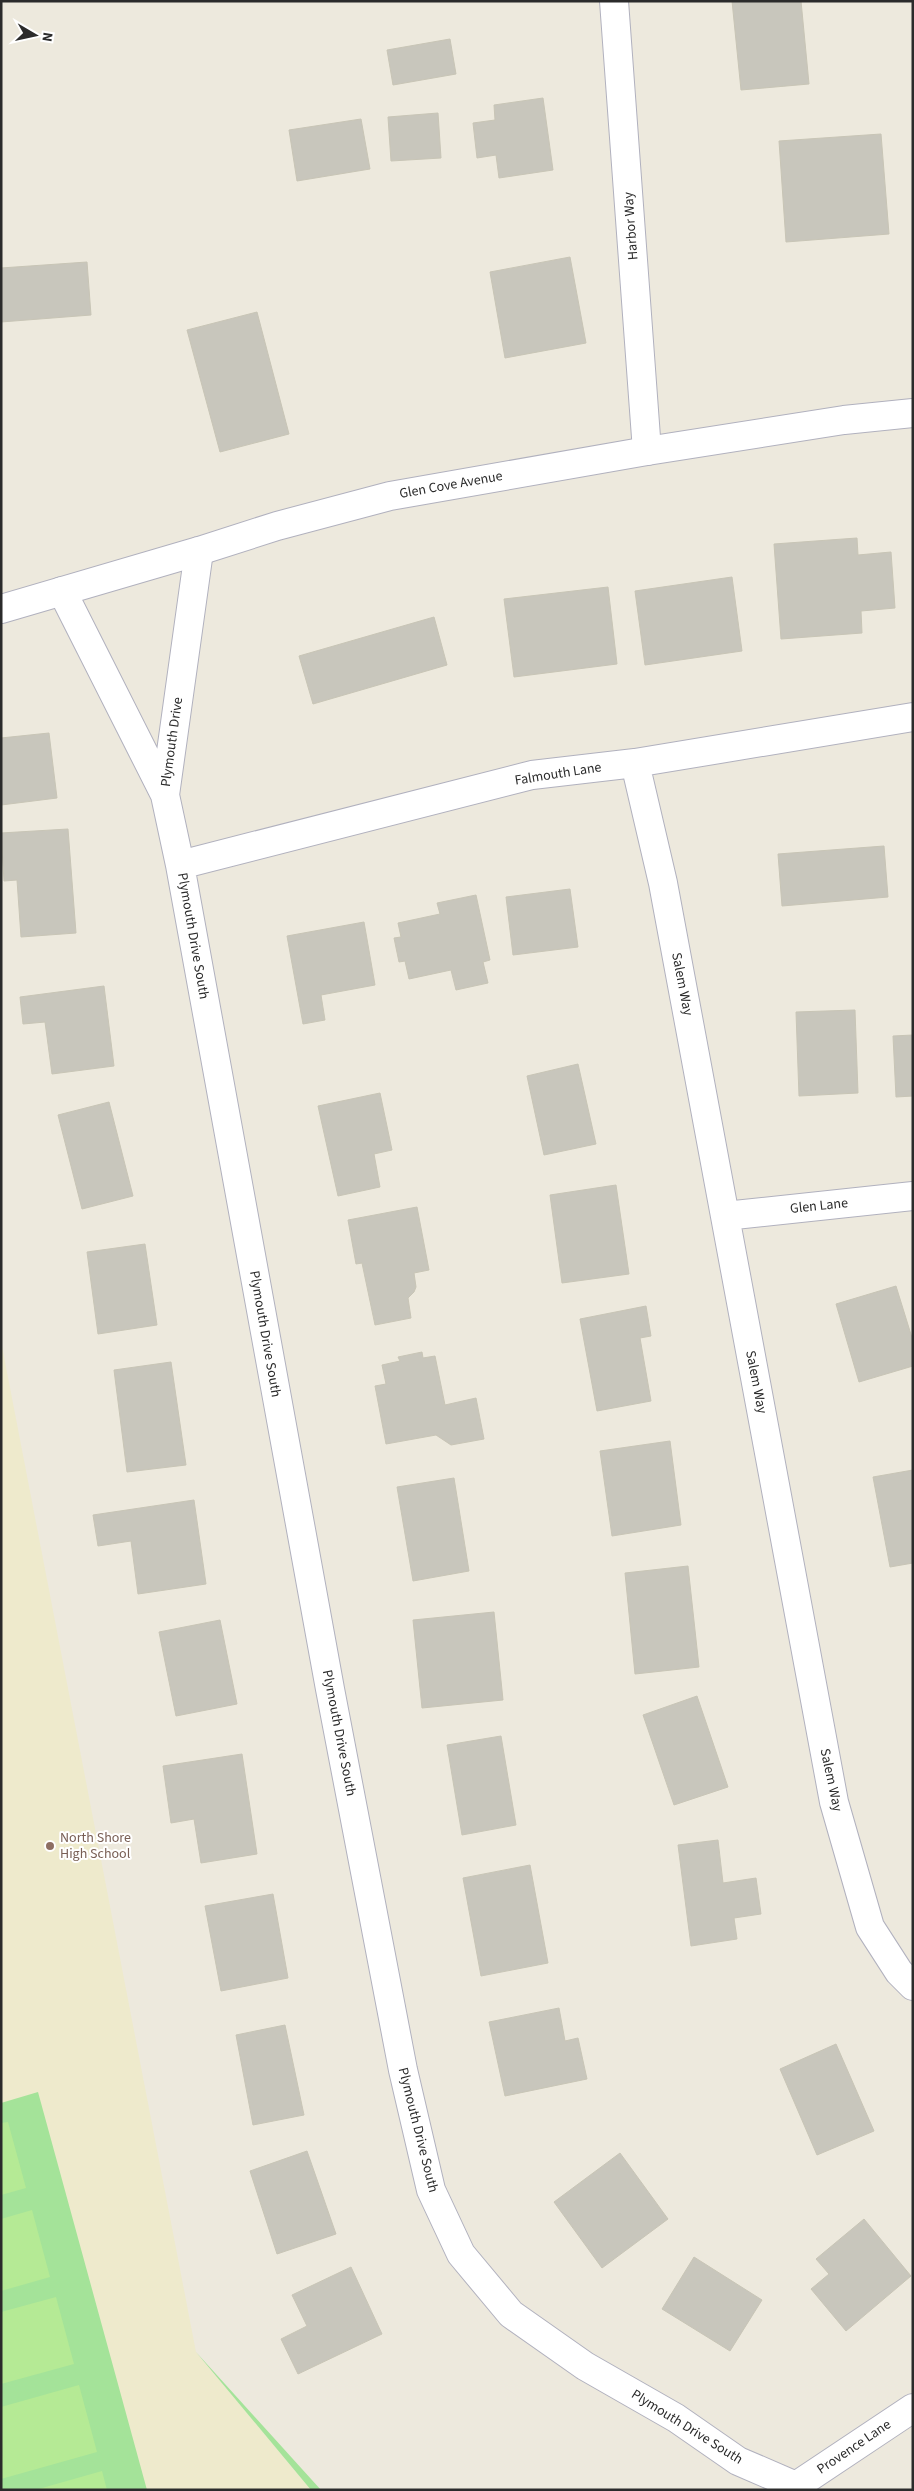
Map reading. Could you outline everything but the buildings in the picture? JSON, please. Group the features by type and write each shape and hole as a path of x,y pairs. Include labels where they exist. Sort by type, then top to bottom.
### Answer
{"street":[{"name":"Harbor Way","path":"614,1 647,451"},
{"name":"Glen Cove Avenue","path":"1,609 277,526 390,496 647,451 844,420 913,413"},
{"name":"Plymouth Drive","path":"165,795 199,551"},
{"name":"Plymouth Drive","path":"62,591 165,795"},
{"name":"Falmouth Lane","path":"180,865 532,775 635,763 913,717"},
{"name":"Salem Way","path":"635,763 663,883 834,1802 870,1927 899,1972 913,1986"},
{"name":"Plymouth Drive South","path":"165,795 180,865 330,1689 403,2070 431,2190 461,2254 511,2314 584,2366 676,2418 738,2461 797,2488"},
{"name":"Glen Lane","path":"725,1216 913,1196"},
{"name":"Provence Lane","path":"797,2488 913,2408"}],"shaded area":[{"name":"North Shore High School","path":"1,1341 196,2352 311,2490 1,2490"}],"green space":[{"path":"38,2092 147,2490 1,2490 1,2103"},
{"path":"8,2122 26,2188 1,2195 1,2123"},
{"path":"32,2210 50,2277 1,2291 1,2219"},
{"path":"56,2297 74,2364 1,2384 1,2312"},
{"path":"196,2352 321,2490 311,2490"},
{"path":"79,2385 97,2452 1,2479 1,2407"},
{"path":"102,2471 107,2490 35,2490"}],"place":[{"name":"North Shore High School","path":"50,1846"}]}
